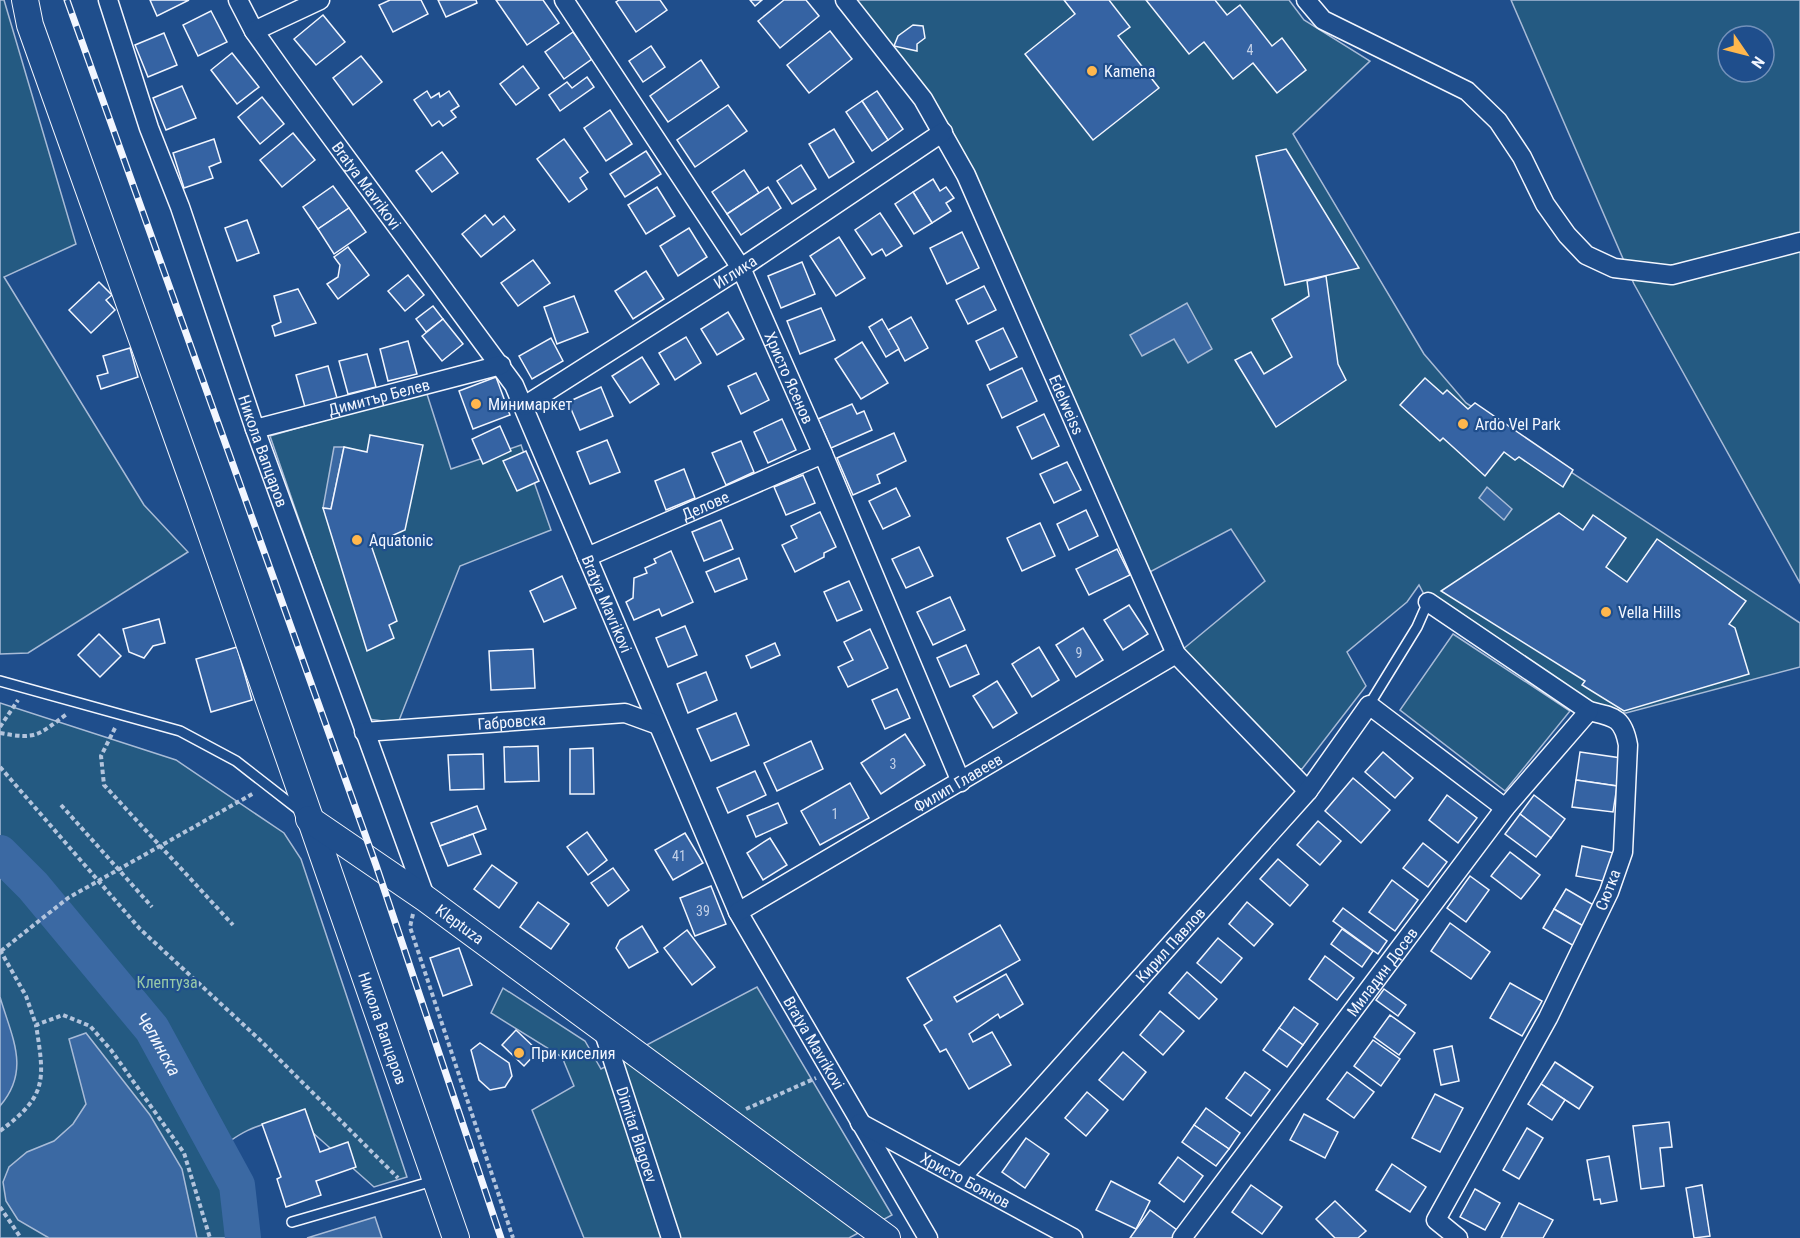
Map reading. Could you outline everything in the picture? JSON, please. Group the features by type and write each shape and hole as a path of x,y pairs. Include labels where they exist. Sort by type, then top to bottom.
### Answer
{"street":[{"name":"Никола Вапцаров","path":"25,0 30,25 198,496 456,1238"},
{"name":"Никола Вапцаров","path":"108,0 149,128 191,240 255,429 426,899"},
{"name":"Bratya Mavrikovi","path":"238,0 254,31 501,365 524,406 738,912 928,1238"},
{"path":"254,31 320,0"},
{"name":"Христо Ясенов","path":"564,0 741,268 823,453 961,782"},
{"name":"Edelweiss","path":"845,0 923,99 966,175 1176,654 1308,791"},
{"path":"1306,0 1323,20 1467,91 1498,121 1522,157 1545,204 1567,235 1586,255 1614,268 1672,275 1800,242"},
{"name":"Иглика","path":"524,406 741,268 943,132"},
{"name":"Димитър Белев","path":"255,429 501,365"},
{"name":"Делове","path":"587,557 823,453"},
{"name":"Сютка","path":"1428,602 1589,711 1615,717 1625,728 1628,745 1623,852 1609,892 1583,949 1436,1220 1458,1238"},
{"name":"Филип Главеев","path":"738,912 1176,654"},
{"path":"1369,705 1505,808"},
{"name":"Кирил Павлов","path":"962,1178 1308,791 1369,705"},
{"name":"Миладин Досев","path":"1182,1238 1505,808 1589,711"},
{"name":"Габровска","path":"364,732 625,713 658,725"},
{"name":"Kleptuza","path":"309,819 426,899 887,1238"},
{"name":"Dimitar Blagoev","path":"603,1030 670,1238"},
{"name":"Христо Боянов","path":"859,1122 1073,1238"}],"lane":[{"path":"1369,705 1417,627 1428,602"},
{"name":"Kleptuza","path":"0,681 180,731 236,761 268,783 309,819"},
{"path":"292,1222 436,1180"}],"path":[{"path":"0,727 27,687"},
{"path":"0,733 26,738 35,736 82,703"},
{"path":"122,714 101,756 104,784 161,844 232,925"},
{"path":"0,767 96,880 162,951 260,1040 409,1189"},
{"path":"0,1131 23,1114 38,1094 43,1066 36,1025 26,996 1,951 68,898 96,880 233,806 268,783"},
{"path":"62,805 152,907"},
{"path":"426,899 412,915 410,927 513,1238"},
{"path":"36,1025 63,1015 90,1026 111,1050 184,1153 210,1238"},
{"path":"726,1118 830,1072"},
{"path":"0,1207 21,1238"}],"green space":[{"path":"0,0 4,0 76,244 4,277 144,505 188,552 28,653 0,654"},
{"path":"852,0 1289,0 1304,20 1370,61 1293,134 1424,354 1466,403 1800,623 1800,667 1626,713 1589,711 1428,602 1419,585 1407,602 1347,652 1366,686 1302,769 1287,767 1182,650 1265,581 1231,529 1148,573 979,190"},
{"path":"1511,0 1800,0 1800,583 1634,284"},
{"path":"426,391 451,469 521,445 551,530 460,566 398,723 368,719 270,436"},
{"path":"1453,634 1570,711 1505,791 1400,710"},
{"name":"Клептуза","path":"0,703 176,760 284,833 301,859 407,1177 374,1187 295,1117 248,1130 208,1158 224,1195 227,1238 0,1238"},
{"path":"757,987 892,1215 849,1238 584,1238 532,1110 574,1086 562,1057 491,1013 503,988 585,1041 601,1069"}],"shaded area":[{"path":"1187,303 1212,349 1188,363 1174,339 1142,356 1130,335"},
{"path":"334,447 344,447 331,509 323,508"},
{"path":"1487,487 1512,509 1504,520 1479,498"},
{"path":"0,997 13,1040 17,1067 15,1080 0,1106"},
{"path":"86,1033 150,1115 182,1169 197,1238 49,1238 18,1220 6,1201 3,1182 9,1167 27,1152 54,1141 73,1124 86,1104 69,1039"},
{"path":"375,1217 382,1238 307,1238"}],"building":[{"path":"150,0 189,0 157,16"},
{"path":"390,0 421,0 428,14 393,32 379,5"},
{"path":"438,0 476,0 477,3 446,17"},
{"path":"496,0 543,0 559,23 527,45"},
{"path":"619,0 660,0 667,10 636,32 616,2"},
{"path":"750,0 762,0 755,6"},
{"path":"784,0 806,0 819,16 780,48 758,21"},
{"name":"Kamena","path":"1064,0 1109,0 1130,27 1118,36 1159,88 1093,140 1025,54 1075,14"},
{"name":"Kamena","path":"1146,0 1215,0 1227,15 1240,5 1272,46 1282,38 1306,70 1277,93 1253,63 1233,79 1204,42 1189,54"},
{"path":"211,11 227,42 198,56 183,25"},
{"path":"323,15 345,42 316,65 294,39"},
{"path":"913,25 923,26 925,38 917,44 917,51 894,46 898,36"},
{"path":"830,31 852,59 809,93 787,65"},
{"path":"573,32 592,59 564,79 545,52"},
{"path":"164,33 177,65 148,77 135,45"},
{"path":"651,46 665,67 643,82 629,61"},
{"path":"232,53 259,87 237,104 211,70"},
{"path":"361,56 382,82 353,105 333,78"},
{"path":"701,60 719,87 668,122 650,96"},
{"path":"523,66 539,88 516,105 500,84"},
{"path":"587,77 594,87 560,111 549,95 567,82 572,88"},
{"path":"182,86 196,118 166,130 153,98"},
{"path":"427,91 431,98 439,93 440,97 449,91 459,106 451,111 456,117 443,126 439,121 432,126 414,100"},
{"path":"877,91 903,129 888,140 862,101"},
{"path":"262,97 284,124 260,144 238,117"},
{"path":"862,101 888,140 872,151 846,112"},
{"path":"728,105 747,131 695,167 677,140"},
{"path":"610,110 632,144 606,161 584,128"},
{"path":"834,129 854,162 829,178 809,144"},
{"path":"293,133 315,160 282,187 260,160"},
{"path":"214,139 221,162 209,167 213,178 184,188 173,153"},
{"path":"564,139 588,172 580,178 587,189 569,202 537,159"},
{"path":"1286,149 1359,268 1285,285 1256,156"},
{"path":"646,151 661,174 625,197 610,174"},
{"path":"442,152 458,173 432,192 416,171"},
{"path":"801,165 816,189 792,204 777,181"},
{"path":"744,170 759,193 727,214 712,192"},
{"path":"933,179 940,191 946,187 954,198 946,203 951,211 932,223 913,192"},
{"path":"333,186 349,208 318,229 303,207"},
{"path":"657,187 675,216 646,234 628,205"},
{"path":"768,187 781,208 741,235 727,214"},
{"path":"913,192 932,223 914,234 895,204"},
{"path":"349,208 366,232 334,254 318,229"},
{"path":"880,213 902,246 886,256 882,249 872,255 855,230"},
{"path":"485,215 493,225 504,216 515,230 481,257 462,234"},
{"path":"247,220 259,253 237,261 225,228"},
{"path":"689,228 707,257 678,276 660,246"},
{"path":"962,232 979,268 947,284 930,248"},
{"path":"839,237 865,278 836,296 810,256"},
{"path":"348,247 369,275 338,299 327,284 338,277 340,265 334,257"},
{"path":"533,260 550,283 518,306 501,283"},
{"path":"802,262 815,294 781,308 768,276"},
{"path":"646,271 664,299 633,319 615,291"},
{"path":"408,275 424,295 405,311 388,291"},
{"path":"1326,276 1338,364 1346,380 1276,427 1235,360 1251,352 1264,374 1292,357 1272,319 1309,296 1307,281"},
{"path":"99,282 112,295 106,300 115,310 91,333 69,310"},
{"path":"984,286 996,310 968,324 956,300"},
{"path":"298,289 316,323 275,336 272,326 281,322 274,296"},
{"path":"574,296 588,332 557,344 544,307"},
{"path":"433,306 443,319 426,332 416,319"},
{"path":"821,308 835,340 800,354 787,321"},
{"path":"728,312 744,339 717,355 701,329"},
{"path":"911,317 928,348 905,361 888,330"},
{"path":"443,319 463,344 442,361 422,336"},
{"path":"882,319 899,349 886,357 869,327"},
{"path":"1003,328 1017,357 990,370 976,341"},
{"path":"686,337 701,363 675,380 659,353"},
{"path":"551,338 563,361 532,379 519,356"},
{"path":"408,341 417,374 388,381 380,349"},
{"path":"862,342 888,383 861,399 835,359"},
{"path":"130,348 138,377 101,389 97,376 108,373 103,356"},
{"path":"367,354 376,387 348,394 339,361"},
{"path":"642,357 659,384 630,403 612,376"},
{"path":"328,366 337,398 305,407 296,375"},
{"path":"1022,368 1037,401 1002,418 987,385"},
{"path":"756,373 769,400 741,414 728,386"},
{"path":"496,377 510,415 473,429 459,391"},
{"name":"Ardo Vel Park","path":"1425,378 1443,394 1447,390 1468,409 1475,403 1573,470 1563,487 1519,457 1515,460 1504,452 1485,476 1443,438 1440,441 1400,405"},
{"path":"601,387 613,416 580,430 568,402"},
{"path":"852,404 857,414 864,411 872,430 831,448 818,419"},
{"path":"1044,414 1059,446 1032,459 1017,427"},
{"path":"782,419 796,450 768,463 754,432"},
{"path":"500,426 511,451 483,464 472,439"},
{"path":"894,433 906,461 877,475 880,483 853,495 837,458"},
{"name":"Aquatonic","path":"370,435 423,445 405,530 371,545 397,621 389,625 394,638 367,651 323,508 331,509 344,447 367,452"},
{"path":"607,440 620,472 590,484 577,452"},
{"path":"741,441 754,472 726,485 712,453"},
{"path":"526,451 539,481 517,491 503,461"},
{"path":"1067,462 1081,490 1054,503 1040,474"},
{"path":"684,469 695,498 666,510 655,481"},
{"path":"803,475 815,503 786,515 774,487"},
{"path":"896,488 910,516 883,529 869,501"},
{"path":"1086,510 1098,536 1069,550 1057,524"},
{"path":"820,512 836,547 824,553 824,557 795,572 782,545 797,538 791,526"},
{"name":"Vella Hills","path":"1559,513 1583,530 1593,515 1626,538 1606,567 1627,582 1657,539 1746,601 1729,624 1735,628 1749,674 1624,711 1582,685 1585,681 1441,591"},
{"path":"721,520 733,549 704,561 692,532"},
{"path":"1040,523 1055,556 1022,571 1007,538"},
{"path":"919,547 933,576 906,588 892,559"},
{"path":"1117,549 1130,575 1089,595 1076,569"},
{"path":"671,551 693,602 662,616 659,609 634,620 626,602 633,598 634,578 647,573 645,568 656,563 654,559"},
{"path":"739,558 747,579 715,592 706,572"},
{"path":"562,576 576,608 544,622 530,591"},
{"path":"849,581 862,610 837,621 824,592"},
{"path":"950,597 965,630 933,645 917,612"},
{"path":"1129,605 1148,634 1123,650 1104,620"},
{"path":"159,619 165,643 153,646 144,658 129,652 123,629"},
{"path":"685,626 697,655 668,667 656,638"},
{"path":"1083,628 1103,660 1076,677 1056,645"},
{"path":"870,629 888,668 848,687 838,667 853,660 844,642"},
{"path":"99,634 121,656 100,677 78,655"},
{"path":"775,643 780,655 751,668 746,656"},
{"path":"966,645 979,674 950,687 937,658"},
{"path":"237,647 252,700 211,712 196,659"},
{"path":"1039,647 1059,680 1032,697 1012,664"},
{"path":"533,649 535,688 491,690 489,651"},
{"path":"706,672 717,700 688,713 677,684"},
{"path":"997,681 1017,713 993,728 973,696"},
{"path":"897,689 910,718 885,729 872,700"},
{"path":"736,713 749,745 711,761 697,729"},
{"path":"905,734 925,765 881,794 861,763"},
{"path":"811,741 823,769 777,791 764,763"},
{"path":"538,746 539,781 505,782 504,747"},
{"path":"593,748 594,794 570,794 570,749"},
{"path":"1383,752 1413,778 1395,798 1365,772"},
{"path":"1580,752 1621,758 1617,786 1576,780"},
{"path":"483,754 484,789 450,790 448,755"},
{"path":"755,771 766,795 728,813 717,788"},
{"path":"1353,778 1390,810 1361,843 1325,811"},
{"path":"1576,780 1617,786 1613,812 1572,807"},
{"path":"850,783 869,818 820,845 801,811"},
{"path":"1447,795 1477,818 1458,843 1429,820"},
{"path":"1534,795 1565,819 1551,838 1520,814"},
{"path":"778,803 787,823 756,837 747,816"},
{"path":"477,806 486,829 440,846 431,823"},
{"path":"1520,814 1551,838 1536,857 1505,834"},
{"path":"1318,821 1341,841 1320,865 1297,845"},
{"path":"587,832 607,860 588,875 567,847"},
{"path":"685,833 703,863 673,880 655,850"},
{"path":"473,834 481,854 448,866 440,846"},
{"path":"770,838 787,865 763,880 747,853"},
{"path":"1423,843 1447,862 1428,887 1403,868"},
{"path":"1582,846 1614,853 1608,882 1576,876"},
{"path":"1510,852 1540,875 1521,899 1491,876"},
{"path":"1278,859 1308,885 1290,906 1260,879"},
{"path":"492,865 517,883 499,908 474,889"},
{"path":"613,868 629,890 608,906 591,883"},
{"path":"1470,876 1489,890 1466,922 1447,908"},
{"path":"1392,880 1418,900 1395,931 1369,912"},
{"path":"711,886 726,924 695,936 680,898"},
{"path":"1566,889 1597,907 1585,927 1554,909"},
{"path":"538,902 569,924 551,949 520,927"},
{"path":"1247,902 1273,924 1254,946 1229,924"},
{"path":"1343,908 1387,941 1378,954 1333,921"},
{"path":"1554,909 1585,927 1574,946 1543,928"},
{"path":"1450,923 1490,952 1471,979 1431,951"},
{"path":"1000,925 1020,960 954,997 957,1002 1006,974 1023,1004 1000,1018 998,1014 969,1034 973,1042 992,1032 1011,1065 969,1089 946,1049 940,1052 924,1025 932,1020 907,978"},
{"path":"642,926 658,952 629,968 616,948 620,940"},
{"path":"1342,929 1373,951 1362,967 1331,944"},
{"path":"687,930 715,967 692,985 664,948"},
{"path":"1218,938 1242,958 1221,983 1197,963"},
{"path":"459,948 472,985 443,996 430,958"},
{"path":"1325,956 1354,978 1337,1000 1309,979"},
{"path":"1187,972 1217,999 1199,1019 1169,993"},
{"path":"1510,983 1542,1001 1522,1036 1490,1018"},
{"path":"1384,989 1406,1005 1398,1016 1376,1000"},
{"path":"1294,1007 1318,1024 1303,1045 1279,1028"},
{"path":"1160,1011 1184,1031 1163,1055 1140,1035"},
{"path":"1390,1015 1415,1033 1399,1055 1374,1037"},
{"path":"1279,1028 1303,1045 1287,1067 1263,1050"},
{"path":"516,1030 538,1051 524,1066 502,1045"},
{"path":"1373,1040 1400,1059 1381,1086 1354,1066"},
{"path":"480,1043 509,1063 512,1076 505,1087 490,1090 479,1080 471,1050"},
{"path":"1452,1046 1459,1081 1441,1085 1434,1050"},
{"path":"1123,1052 1146,1072 1123,1100 1099,1080"},
{"path":"1555,1062 1593,1087 1579,1109 1541,1084"},
{"path":"1245,1072 1270,1090 1251,1116 1226,1098"},
{"path":"1347,1072 1374,1092 1354,1118 1327,1099"},
{"path":"1541,1084 1565,1100 1552,1120 1528,1104"},
{"path":"1087,1092 1108,1110 1086,1136 1065,1118"},
{"path":"1435,1094 1463,1108 1440,1152 1412,1138"},
{"path":"1206,1108 1240,1133 1229,1149 1194,1125"},
{"path":"305,1109 320,1152 348,1142 356,1167 316,1181 321,1195 286,1207 277,1179 281,1177 262,1124"},
{"path":"1304,1114 1338,1132 1325,1158 1290,1140"},
{"path":"1669,1122 1672,1147 1660,1148 1664,1186 1641,1189 1633,1126"},
{"path":"1194,1125 1229,1149 1216,1166 1182,1142"},
{"path":"1527,1128 1543,1138 1519,1179 1503,1170"},
{"path":"1026,1138 1049,1154 1025,1188 1002,1172"},
{"path":"1609,1156 1617,1201 1601,1204 1600,1199 1594,1200 1587,1160"},
{"path":"1178,1157 1203,1176 1184,1202 1159,1183"},
{"path":"1392,1164 1426,1187 1410,1212 1376,1190"},
{"path":"1111,1181 1150,1201 1136,1229 1096,1210"},
{"path":"1251,1185 1282,1207 1262,1234 1232,1212"},
{"path":"1702,1185 1710,1236 1694,1238 1686,1188"},
{"path":"1475,1189 1500,1203 1485,1230 1460,1217"},
{"path":"1335,1201 1366,1231 1358,1238 1335,1238 1316,1219"},
{"path":"1519,1203 1553,1220 1543,1238 1501,1238"},
{"path":"1150,1210 1177,1230 1172,1238 1130,1238"}],"waterway":[{"name":"Чепинска","path":"0,853 33,886 152,1029 237,1185 243,1238"}],"railway":[{"path":"67,0 376,865 501,1238"}],"place":[{"name":"Kamena","path":"1092,71"},
{"name":"Минимаркет","path":"476,404"},
{"name":"Ardo Vel Park","path":"1463,424"},
{"name":"Aquatonic","path":"357,540"},
{"name":"Vella Hills","path":"1606,612"},
{"name":"При киселия","path":"519,1053"}]}
